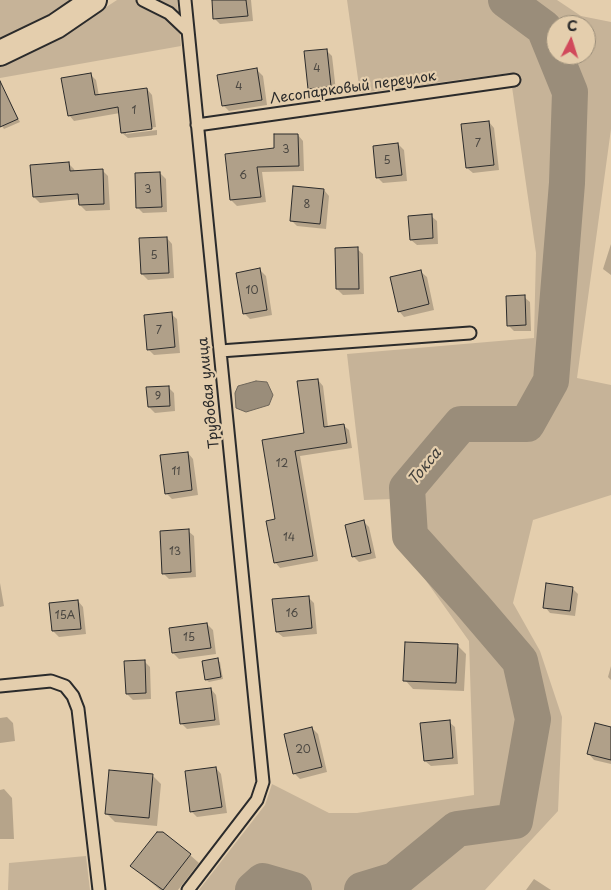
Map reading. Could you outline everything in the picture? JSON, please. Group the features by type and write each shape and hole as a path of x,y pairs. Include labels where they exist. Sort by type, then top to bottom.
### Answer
{"street":[{"path":"0,54 56,26 94,0"}],"lane":[{"path":"143,0 170,13 188,31"},
{"name":"Трудовая улица","path":"186,0 263,782 257,800 188,890"},
{"name":"Лесопарковый переулок","path":"197,125 514,80"},
{"path":"220,351 470,333"},
{"path":"0,686 51,681 65,686 73,696 78,709 99,890"}],"shaded area":[{"path":"0,0 71,0 49,14 0,39"},
{"path":"117,0 177,0 181,46 0,78 0,66 62,36"},
{"path":"347,0 557,0 580,15 546,15 546,65 596,65 596,19 611,22 611,129 577,378 611,385 611,495 533,520 513,603 540,651 562,717 558,811 485,890 199,890 265,805 272,784 329,813 357,813 474,795 469,641 402,547 393,499 364,500 347,354 534,338 536,253 510,73 360,93"},
{"path":"256,381 267,382 273,395 269,405 246,412 236,408 235,393 238,386"},
{"path":"86,856 90,890 8,890 9,863"}],"building":[{"path":"212,0 246,0 248,16 213,19"},
{"path":"327,49 331,86 308,89 304,51"},
{"path":"257,68 262,100 222,106 217,75"},
{"path":"91,73 95,95 147,88 152,129 121,133 118,107 68,116 61,78"},
{"path":"0,81 18,119 0,127"},
{"path":"489,121 494,165 466,168 461,124"},
{"path":"274,134 298,134 299,166 257,167 261,197 230,200 225,154 274,148"},
{"path":"398,143 402,175 376,178 373,146"},
{"path":"69,162 70,171 103,169 104,204 79,205 78,194 33,197 30,165"},
{"path":"160,172 162,207 136,208 135,173"},
{"path":"293,186 324,189 320,224 290,221"},
{"path":"432,214 433,238 410,240 408,216"},
{"path":"167,237 169,273 141,274 139,238"},
{"path":"358,247 359,289 336,289 335,248"},
{"path":"260,268 267,310 243,314 236,273"},
{"path":"421,270 429,304 398,312 390,277"},
{"path":"525,295 526,325 507,326 506,296"},
{"path":"172,312 175,347 147,350 144,315"},
{"path":"318,379 324,427 344,424 347,443 295,451 313,556 274,563 266,521 275,519 262,440 304,433 297,381"},
{"path":"169,386 170,406 148,407 146,387"},
{"path":"188,452 192,490 165,494 160,455"},
{"path":"364,520 371,553 352,557 345,525"},
{"path":"189,529 191,572 162,574 160,531"},
{"path":"546,583 573,587 570,611 543,608"},
{"path":"309,596 312,628 276,632 272,599"},
{"path":"78,600 81,629 52,631 49,603"},
{"path":"207,623 211,648 172,653 169,628"},
{"path":"405,642 458,644 456,683 403,681"},
{"path":"218,658 221,677 205,680 202,661"},
{"path":"145,660 146,693 126,694 124,661"},
{"path":"211,688 215,720 180,724 176,692"},
{"path":"450,720 453,758 424,761 420,723"},
{"path":"595,723 611,727 611,760 587,754"},
{"path":"312,727 322,767 293,774 284,734"},
{"path":"216,767 222,807 190,812 185,771"},
{"path":"109,770 153,774 149,818 105,814"},
{"path":"157,832 163,832 191,854 163,890 130,866"}],"waterway":[{"name":"Токса","path":"362,890 395,880 457,829 515,821 533,719 520,661 410,536 407,488 461,424 527,424 551,381 567,183 570,92 544,28 506,0"},
{"name":"Токса","path":"253,890 263,881 294,890"}]}
